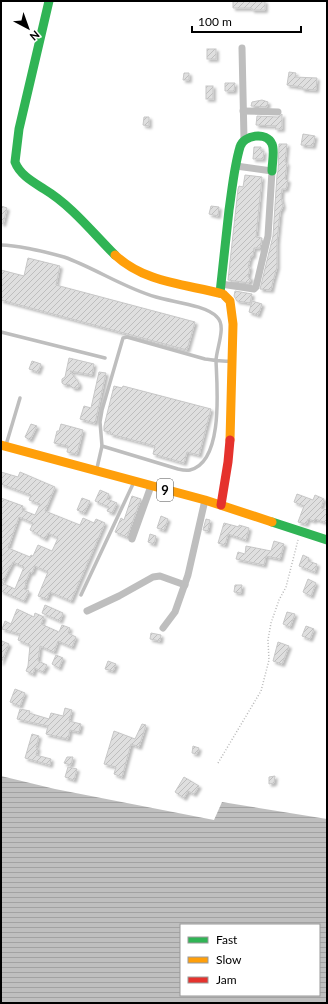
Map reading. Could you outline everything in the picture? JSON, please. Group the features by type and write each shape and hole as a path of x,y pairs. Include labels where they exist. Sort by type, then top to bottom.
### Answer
{"main road":[{"path":"49,1 19,129 15,162 16,168 24,176 40,185 71,210 124,264 157,280 220,289 230,301 232,307 232,386 228,462 221,505"},
{"path":"220,289 240,144 249,137 269,138 273,145 272,171"},
{"name":"9","path":"4,446 205,500 327,540"}],"street":[{"path":"242,48 244,140"},
{"path":"243,111 278,112"},
{"path":"220,289 254,289 256,287 268,236 272,171 236,166"},
{"path":"132,539 151,486"},
{"path":"163,628 175,612 185,585 205,500"},
{"path":"87,611 119,596 153,577 160,576 185,585"}],"lane":[{"path":"1,245 11,245 44,251 65,258 156,297 200,308 218,317 222,325 216,361 218,412 213,442 201,464 191,470 178,469 102,446"},
{"path":"1,332 105,358"},
{"path":"96,471 102,446 100,422 102,410 123,338 127,337 205,359 232,361"},
{"path":"4,446 20,398"},
{"path":"81,595 135,482"}],"path":[{"path":"218,763 261,691 269,660 268,640 270,623 286,587 300,531"}],"shaded area":[{"path":"1,776 55,789 214,820 222,802 327,819 327,1003 1,1003"}],"building":[{"path":"233,1 265,1 265,10 233,8"},
{"path":"207,49 216,49 216,59 207,59"},
{"path":"289,72 296,73 295,77 317,78 316,90 302,89 302,87 287,85"},
{"path":"184,73 189,73 189,80 183,80"},
{"path":"225,83 235,83 234,91 225,91"},
{"path":"206,86 213,86 213,99 206,99"},
{"path":"262,100 268,102 267,107 251,106 252,102"},
{"path":"282,114 282,129 275,129 276,126 256,125 257,116 278,117"},
{"path":"144,117 149,117 149,126 143,125"},
{"path":"303,134 315,136 313,146 301,145"},
{"path":"279,144 287,144 285,179 288,180 286,189 282,189 281,197 283,206 280,212 277,242 277,267 271,290 260,289 273,236"},
{"path":"254,147 261,147 261,151 264,151 263,159 253,159"},
{"path":"245,175 262,177 256,237 262,238 260,248 254,248 253,256 251,256 248,267 250,267 248,277 251,278 249,283 228,280 238,189 239,186 243,187"},
{"path":"1,206 7,208 3,224 1,223"},
{"path":"211,206 219,207 218,216 209,214"},
{"path":"28,258 60,266 56,285 195,322 187,350 1,300 1,270 24,276"},
{"path":"235,291 252,294 250,303 237,301 234,296"},
{"path":"252,301 262,304 258,315 249,312"},
{"path":"69,358 94,364 92,375 70,371 79,383 79,387 77,388 73,388 69,384 65,385 62,383 62,379 65,377"},
{"path":"32,361 41,364 38,372 29,369"},
{"path":"99,372 106,373 95,423 80,419 84,406 91,408"},
{"path":"114,386 122,388 123,386 211,409 199,455 187,452 184,463 153,454 155,446 104,431"},
{"path":"31,424 37,426 30,440 25,437"},
{"path":"61,424 83,430 77,454 67,452 68,446 54,443 57,431 59,431"},
{"path":"1,472 18,477 20,472 55,487 45,511 80,525 83,518 94,523 96,519 105,523 71,601 50,592 47,599 38,596 48,572 35,566 32,573 30,572 25,584 24,589 29,591 24,601 1,591 1,572 3,568 1,567 1,498 23,506 22,510 35,515 40,504 29,500 31,495 1,484","holes":["19,517 33,523 30,530 45,539 48,533 58,538 52,551 38,545 33,556 31,555 30,557 8,548","13,562 24,567 15,589 2,583"]},
{"path":"100,490 109,494 107,499 117,503 112,513 107,511 109,507 95,501"},
{"path":"297,494 313,500 315,495 324,499 321,508 327,510 327,523 315,519 314,521 308,519 306,524 298,522 304,506 294,502"},
{"path":"132,496 141,499 127,537 115,532 121,518 124,520"},
{"path":"82,498 90,501 84,513 77,510"},
{"path":"161,516 168,519 164,530 157,528"},
{"path":"206,519 210,520 208,531 203,530"},
{"path":"224,523 249,528 246,540 228,534 225,545 218,543"},
{"path":"150,534 156,536 154,544 148,542"},
{"path":"274,541 284,544 280,559 266,556 264,565 236,559 238,552 245,554 246,546 271,551"},
{"path":"303,555 309,558 308,561 317,564 315,572 299,566"},
{"path":"308,579 316,583 311,596 303,592"},
{"path":"235,585 242,585 241,593 234,592"},
{"path":"45,605 63,613 60,621 42,613"},
{"path":"17,609 34,617 35,613 44,617 41,624 59,632 62,625 70,628 68,633 76,637 72,647 58,641 54,652 40,646 38,661 47,665 43,672 35,668 33,674 26,671 28,666 30,645 18,640 20,634 2,629 5,621 11,624"},
{"path":"287,612 295,614 290,627 283,624"},
{"path":"306,626 314,629 310,639 302,636"},
{"path":"151,633 161,635 160,641 150,639"},
{"path":"2,641 9,644 1,663 1,645"},
{"path":"278,642 289,646 282,664 273,661"},
{"path":"56,655 63,658 59,668 52,664"},
{"path":"108,661 116,664 113,671 105,669"},
{"path":"15,689 25,693 20,706 10,702"},
{"path":"65,708 72,710 69,721 81,724 79,732 70,730 68,739 46,734 48,726 17,719 20,709 30,711 29,713 49,719 51,713 63,716"},
{"path":"142,724 146,725 139,747 131,744 122,777 114,774 116,767 104,764 114,731 135,739"},
{"path":"32,734 39,736 36,755 51,759 50,765 25,758"},
{"path":"193,746 199,748 197,754 192,753"},
{"path":"67,757 73,757 71,765 64,763"},
{"path":"68,767 77,769 74,780 65,777"},
{"path":"275,776 274,783 269,784 269,777"},
{"path":"184,777 199,786 194,794 188,791 184,798 175,792"}],"traffic: fast":[{"path":"49,1 19,129 15,162 20,171 31,181 64,203 115,255"},
{"path":"220,293 233,178 242,143 250,137 255,136 265,137 269,140 272,144 273,150 272,171"},
{"path":"272,522 327,540"}],"traffic: slow":[{"path":"115,255 139,272 180,285 223,294 230,301 233,324 230,440"},
{"path":"1,445 205,500 272,522"}],"traffic: jam":[{"path":"221,505 230,440"}]}
